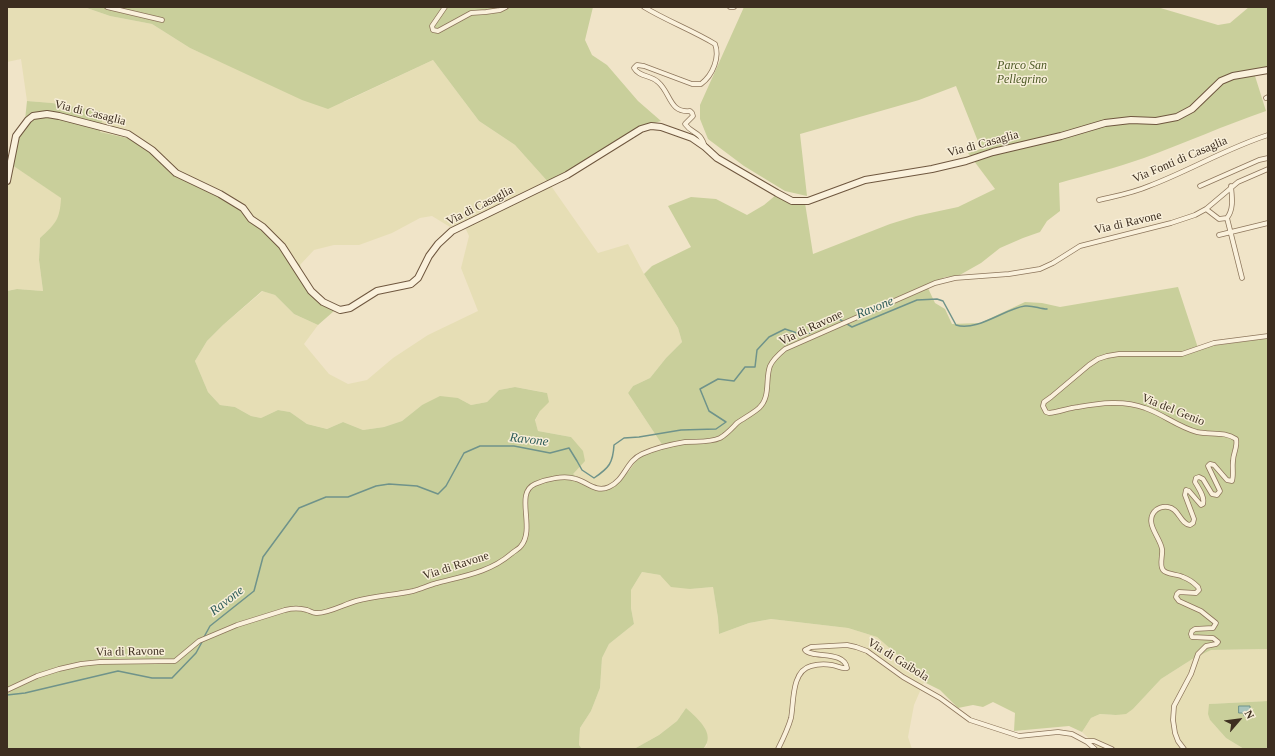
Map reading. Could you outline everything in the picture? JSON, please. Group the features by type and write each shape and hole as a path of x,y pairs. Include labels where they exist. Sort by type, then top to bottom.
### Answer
{"street":[{"path":"107,7 162,20"},
{"path":"445,7 432,26 433,30 438,31 471,13 500,10 506,7"},
{"name":"Via di Casaglia","path":"644,7 662,18 698,34 715,44 718,51 715,63 710,75 701,84 692,84 644,66 637,65 634,68 636,72 658,81 676,108 684,111 690,111 692,113 693,116 685,124 697,132 706,147"},
{"name":"Via di Casaglia","path":"7,181 16,136 28,120 33,116 47,114 59,116 128,134 152,150 176,173 220,194 243,208 251,218 263,227 282,246 311,291 323,302 340,310 350,308 377,291 411,284 418,278 438,244 452,230 567,175 641,129 651,126 661,127 692,138 706,147 717,158 792,201 808,201 870,179 932,169 966,161 993,152 1083,130 1105,123 1131,120 1156,121 1177,117 1192,109 1221,81 1241,74 1268,70"},
{"name":"Via Fonti di Casaglia","path":"1099,200 1150,186 1204,161 1268,135"},
{"path":"1200,186 1259,160 1268,158"},
{"name":"Via di Ravone","path":"7,690 58,669 81,664 100,662 175,661 199,641 237,625 285,610 305,609 315,613 322,612 355,601 382,595 414,591 436,583 482,571 507,558 521,546 526,537 528,521 525,504 526,492 533,484 546,480 574,478 591,487 600,489 607,488 621,479 631,462 640,455 684,442 707,442 721,438 738,423 760,408 766,396 770,366 777,356 785,349 935,283 956,278 1009,274 1040,269 1053,263 1080,246 1171,223 1206,209 1231,186 1255,173 1268,169"},
{"path":"1231,186 1233,201 1227,218 1242,278"},
{"path":"1206,209 1219,219 1227,218"},
{"path":"1219,235 1268,223"},
{"name":"Via del Genio","path":"1184,749 1178,741 1175,733 1173,720 1174,706 1191,674 1198,654 1206,646 1216,644 1218,642 1213,638 1192,637 1192,630 1213,628 1216,623 1201,611 1179,601 1176,598 1179,592 1196,593 1199,590 1183,576 1163,570 1162,548 1152,526 1151,518 1156,510 1162,507 1168,507 1177,512 1186,524 1190,525 1193,523 1194,519 1185,495 1186,490 1189,490 1198,503 1201,505 1203,504 1203,497 1195,482 1196,478 1199,477 1203,479 1212,494 1217,495 1219,493 1220,491 1218,486 1208,466 1210,464 1214,465 1227,480 1232,480 1232,460 1237,444 1236,439 1228,435 1199,433 1175,423 1153,411 1133,404 1108,403 1048,413 1043,406 1044,402 1089,365 1106,356 1119,354 1182,354 1214,343 1268,336"},
{"name":"Via di Gaibola","path":"778,749 787,731 791,716 794,690 800,674 809,666 821,664 847,668 844,662 835,657 812,654 805,650 811,647 848,646 856,646 867,651 903,677 940,698 970,720 1019,736 1058,732 1072,734 1086,741 1095,749"},
{"path":"1086,741 1094,742 1112,749"}],"shaded area":[{"path":"7,7 84,7 110,16 152,24 190,48 228,65 344,102 433,60 479,121 515,145 549,183 598,253 628,244 644,274 678,328 682,342 666,358 650,378 633,386 628,393 663,446 638,458 629,471 608,489 597,489 573,474 571,437 538,431 535,421 547,393 515,387 499,390 487,402 471,405 458,398 422,405 402,421 384,427 363,430 343,422 327,429 307,424 290,412 278,410 261,418 251,416 235,407 220,405 208,392 195,361 207,341 223,325 263,291 275,295 294,314 318,325 304,344 329,374 348,384 367,380 393,358 428,335 478,311 461,268 469,236 463,223 450,227 432,216 420,218 392,233 359,245 334,245 314,250 300,265 282,246 186,180 133,137 127,138 100,132 102,121 100,111 52,103 27,101 21,59 7,62"},
{"path":"7,163 62,198 61,212 53,226 40,238 39,260 43,291 17,289 7,291"},
{"path":"642,572 660,575 690,589 713,587 719,634 749,623 771,619 848,628 877,637 902,659 924,682 914,705 908,737 912,749 703,749 707,745 686,708 677,721 659,735 634,749 582,749 579,745 580,728 591,711 600,688 602,658 609,644 634,624 631,608 631,590"},
{"path":"1268,649 1268,701 1209,704 1210,720 1226,738 1244,749 1100,749 1082,732 1091,718 1100,714 1116,715 1133,709 1161,679 1194,658 1210,650"}],"green space":[{"path":"84,7 593,7 585,40 592,55 607,65 638,101 661,121 642,127 549,183 515,145 479,121 433,60 328,109 302,100 190,48 152,24 110,16"},
{"name":"Parco San Pellegrino","path":"744,7 1157,7 1218,25 1230,23 1249,7 1268,7 1268,71 1239,75 1255,76 1266,111 1144,158 1059,183 1060,211 1047,221 1040,232 1000,248 981,263 958,276 945,277 927,286 935,303 945,309 952,324 980,323 1025,302 1042,303 1060,307 1178,287 1198,348 1268,338 1268,649 1211,650 1194,658 1161,679 1133,709 1126,714 1100,714 1091,718 1082,732 1069,726 1014,731 1015,713 993,702 983,707 973,705 958,708 940,690 924,682 902,659 877,637 848,628 771,619 749,623 719,634 713,587 690,589 671,587 660,575 642,572 631,590 631,608 634,624 609,644 602,658 600,688 591,711 580,728 579,745 582,749 7,749 7,291 17,289 43,291 39,260 40,238 56,221 61,198 12,165 14,150 25,120 27,101 52,103 100,111 102,121 100,132 127,138 133,137 157,158 230,203 252,219 282,246 300,265 304,280 320,300 334,311 318,325 294,314 275,295 262,291 207,341 195,361 208,392 220,405 235,407 251,416 261,418 278,410 290,412 307,424 327,429 343,422 363,430 384,427 402,421 422,405 440,396 458,398 471,405 487,402 499,390 515,387 547,393 549,402 540,411 535,420 538,431 571,437 583,451 585,461 573,474 597,489 608,489 629,471 638,458 663,446 628,393 633,386 650,378 666,358 682,342 678,328 644,274 652,266 691,247 668,206 691,197 716,199 747,215 764,205 776,195 805,203 813,254 890,224 916,216 958,207 995,189 968,153 981,149 956,86 919,100 800,134 807,196 785,191 744,166 708,139 700,119 700,105"},
{"path":"1268,701 1268,749 1244,749 1226,738 1210,720 1208,714 1209,704"},
{"path":"686,708 700,721 707,732 707,743 703,749 634,749 659,735 677,721"}],"water":[{"path":"1239,706 1250,706 1250,716 1244,716 1244,713 1239,713"}],"waterway":[{"name":"Ravone","path":"204,637 210,626 254,591 263,557 299,508 326,497 348,497 376,486 389,484 417,486 438,494 446,486 464,453 480,446 514,446 550,453 569,448 582,470 594,478 607,468 613,456 614,445 624,438 681,430 716,429 726,422 709,411 700,389 718,379 734,381 745,367 755,367 757,350 769,337 785,329 800,334 810,333 824,323 839,319 852,327 917,300 937,299 943,301 956,325 964,326 982,323 1009,311 1025,306 1047,309"},
{"name":"Ravone","path":"7,695 25,693 118,671 152,678 172,678 196,653 202,642"}]}
